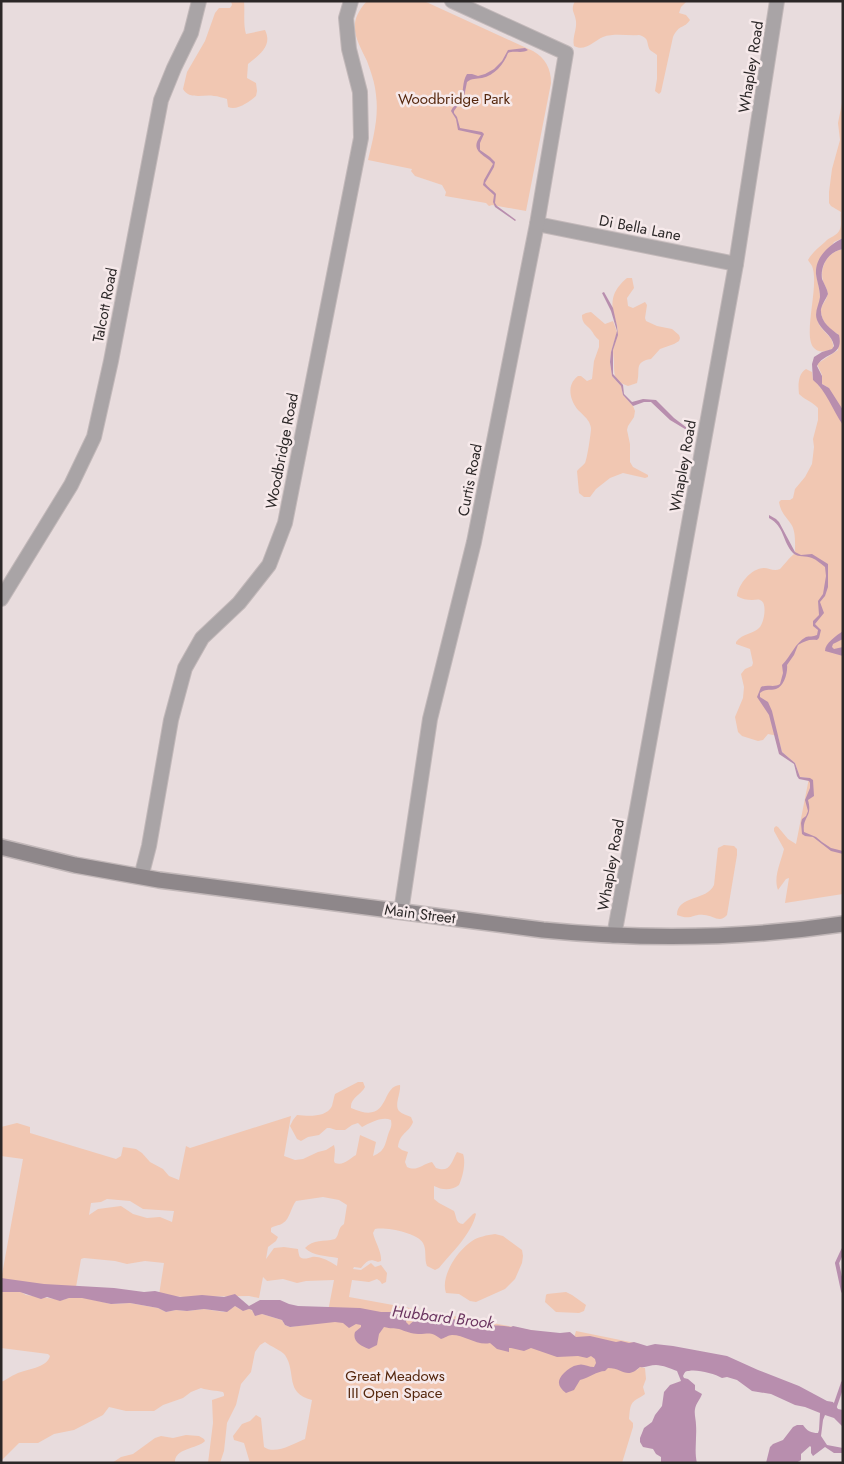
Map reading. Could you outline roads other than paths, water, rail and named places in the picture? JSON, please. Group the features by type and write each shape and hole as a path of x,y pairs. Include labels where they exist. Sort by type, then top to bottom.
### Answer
{"main road":[{"name":"Main Street","path":"1,847 141,877 543,930 614,936 698,937 786,932 843,924"}],"street":[{"name":"Talcott Road","path":"1,599 71,485 94,437 111,361 161,100 191,33 199,1"},
{"name":"Woodbridge Road","path":"141,877 149,846 171,720 185,668 202,638 239,603 269,565 285,523 361,138 360,92 349,49 346,18 351,1"},
{"name":"Curtis Road","path":"401,912 430,720 474,542 537,224 566,53 452,1"},
{"name":"Whapley Road","path":"614,936 736,264 778,1"},
{"name":"Di Bella Lane","path":"537,224 736,264"}],"waterway":[{"path":"843,1250 837,1263 843,1291"},
{"path":"834,1409 843,1383"}],"park label":[{"name":"Woodbridge Park","path":"454,99"},
{"name":"Great Meadows III Open Space","path":"395,1384"}],"water label":[{"name":"Hubbard Brook","path":"443,1317"}]}
